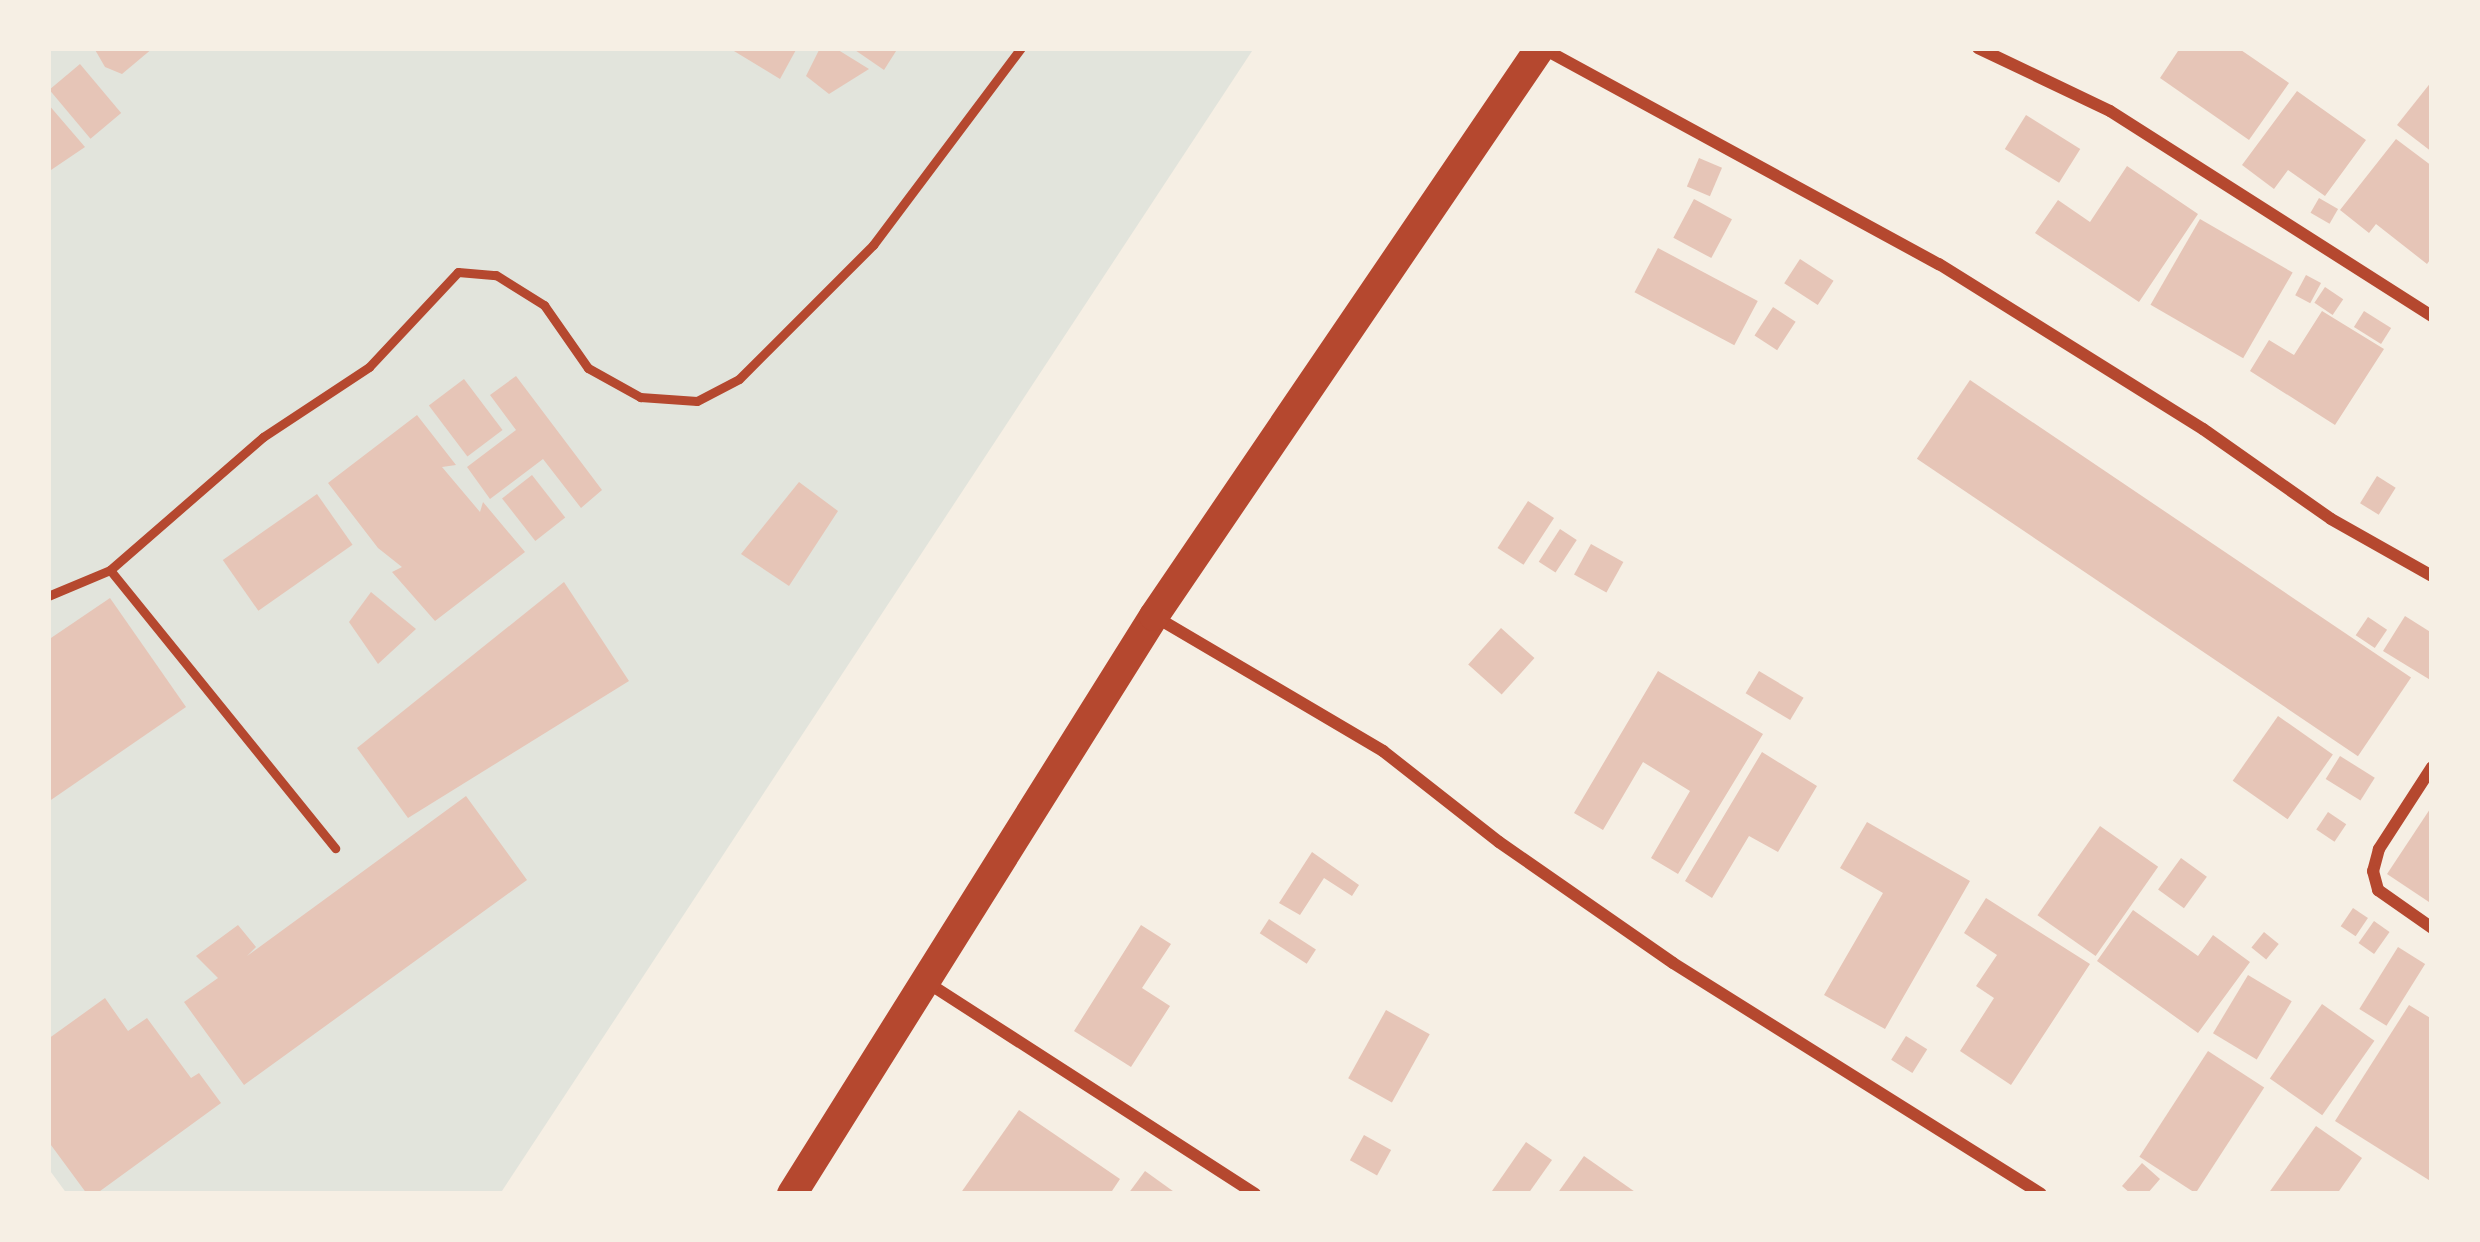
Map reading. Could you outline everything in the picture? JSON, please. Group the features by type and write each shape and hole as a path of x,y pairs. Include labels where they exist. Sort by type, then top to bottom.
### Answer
{"main road":[{"path":"792,1194 1154,616 1541,48"}],"street":[{"path":"1541,48 1939,264 2203,429 2331,519 2432,576"},
{"path":"1978,48 2110,111 2432,316"},
{"path":"1154,616 1382,751 1499,842 1672,963 2042,1194"},
{"path":"2432,766 2379,849 2373,871 2378,890 2432,928"},
{"path":"928,983 1255,1194"}],"lane":[{"path":"48,596 110,570 263,437 369,367 458,272 496,275 544,305 588,368 640,397 697,401 739,379 873,245 1021,48"},
{"path":"110,570 335,848"}],"shaded area":[{"path":"48,48 1254,48 500,1194 67,1194 48,1168"}],"building":[{"path":"94,48 153,48 122,74 105,67"},
{"path":"729,48 797,48 780,79"},
{"path":"820,48 835,48 869,69 829,94 806,76"},
{"path":"852,48 898,48 884,70"},
{"path":"2180,48 2238,48 2289,83 2249,140 2160,78"},
{"path":"80,64 121,113 90,139 49,90"},
{"path":"2432,81 2432,152 2397,125"},
{"path":"2297,91 2366,140 2325,196 2288,170 2274,189 2242,165"},
{"path":"48,104 85,147 51,170 48,166"},
{"path":"2026,115 2080,149 2059,183 2005,149"},
{"path":"2396,139 2432,166 2432,257 2427,264 2376,224 2369,233 2340,210"},
{"path":"1699,158 1722,168 1710,196 1687,187"},
{"path":"2127,166 2198,214 2139,302 2035,233 2058,200 2090,222"},
{"path":"2319,198 2338,209 2330,224 2310,213"},
{"path":"1694,199 1732,219 1711,258 1673,238"},
{"path":"2200,219 2293,272 2243,358 2150,305"},
{"path":"1658,248 1758,301 1734,345 1635,292"},
{"path":"1800,259 1834,281 1818,305 1784,283"},
{"path":"2306,275 2321,283 2310,303 2295,295"},
{"path":"2325,287 2343,299 2333,315 2314,303"},
{"path":"1773,307 1796,322 1777,350 1754,336"},
{"path":"2322,311 2384,349 2335,425 2250,371 2269,340 2294,355"},
{"path":"2364,311 2391,328 2381,344 2354,327"},
{"path":"516,376 602,490 581,508 543,459 490,499 467,467 516,430 490,395"},
{"path":"464,379 503,430 467,457 429,405"},
{"path":"1970,380 2411,677 2358,756 1917,459"},
{"path":"417,415 456,465 442,467 480,512 483,502 525,552 435,621 392,572 402,567 378,548 328,483"},
{"path":"532,475 565,518 535,541 502,498"},
{"path":"2377,476 2396,488 2379,515 2360,503"},
{"path":"799,482 838,511 789,586 741,554"},
{"path":"317,494 353,545 258,611 223,560"},
{"path":"1528,501 1554,518 1523,565 1498,548"},
{"path":"1560,529 1577,540 1556,573 1539,562"},
{"path":"1591,544 1623,562 1606,593 1574,575"},
{"path":"564,582 629,681 408,818 357,748"},
{"path":"371,592 416,629 378,664 349,622"},
{"path":"110,598 186,707 48,802 48,640"},
{"path":"2405,616 2432,633 2432,681 2383,651"},
{"path":"2368,617 2387,630 2375,648 2356,635"},
{"path":"1501,628 1534,658 1502,695 1468,664"},
{"path":"1658,671 1763,734 1678,874 1651,858 1690,791 1643,762 1603,830 1574,813"},
{"path":"1759,671 1804,698 1790,720 1746,693"},
{"path":"2278,716 2333,754 2288,819 2233,781"},
{"path":"1762,752 1817,786 1778,852 1749,836 1712,898 1685,881"},
{"path":"2340,756 2375,778 2360,801 2326,779"},
{"path":"466,796 527,880 244,1085 184,1002 218,978 196,956 238,925 256,947 247,956"},
{"path":"2432,806 2432,904 2387,874"},
{"path":"2328,812 2346,824 2334,842 2316,829"},
{"path":"1867,822 1970,881 1885,1029 1824,995 1883,893 1840,868"},
{"path":"2100,826 2158,867 2096,956 2037,915"},
{"path":"1312,852 1359,885 1352,896 1324,878 1300,915 1279,903"},
{"path":"2181,858 2207,877 2184,908 2158,890"},
{"path":"1986,898 2090,964 2011,1085 1960,1051 1994,998 1976,986 1997,955 1964,933"},
{"path":"2353,908 2368,918 2356,936 2341,926"},
{"path":"2133,910 2198,956 2213,935 2250,962 2198,1033 2097,961"},
{"path":"1269,919 1316,949 1307,964 1260,933"},
{"path":"2374,921 2390,932 2374,954 2359,943"},
{"path":"1141,925 1171,944 1142,988 1170,1006 1131,1067 1074,1031"},
{"path":"2264,932 2279,944 2266,960 2251,948"},
{"path":"2398,947 2425,964 2386,1026 2359,1009"},
{"path":"2248,975 2292,1001 2257,1060 2213,1033"},
{"path":"105,998 128,1031 147,1018 191,1078 199,1073 221,1103 96,1194 87,1194 48,1141 48,1039"},
{"path":"2322,1004 2374,1041 2322,1115 2270,1079"},
{"path":"2409,1005 2432,1019 2432,1182 2335,1121"},
{"path":"1386,1010 1430,1034 1392,1102 1348,1078"},
{"path":"1906,1036 1927,1049 1912,1073 1891,1060"},
{"path":"2208,1051 2264,1087 2196,1193 2139,1157"},
{"path":"1019,1110 1120,1179 1110,1194 960,1194"},
{"path":"2316,1126 2362,1158 2337,1194 2268,1194"},
{"path":"1364,1135 1391,1150 1377,1175 1350,1160"},
{"path":"1526,1142 1552,1160 1528,1194 1492,1191"},
{"path":"1584,1156 1638,1194 1557,1194"},
{"path":"2142,1163 2160,1179 2147,1194 2131,1194 2122,1186"},
{"path":"1145,1171 1177,1194 1128,1194"}]}
